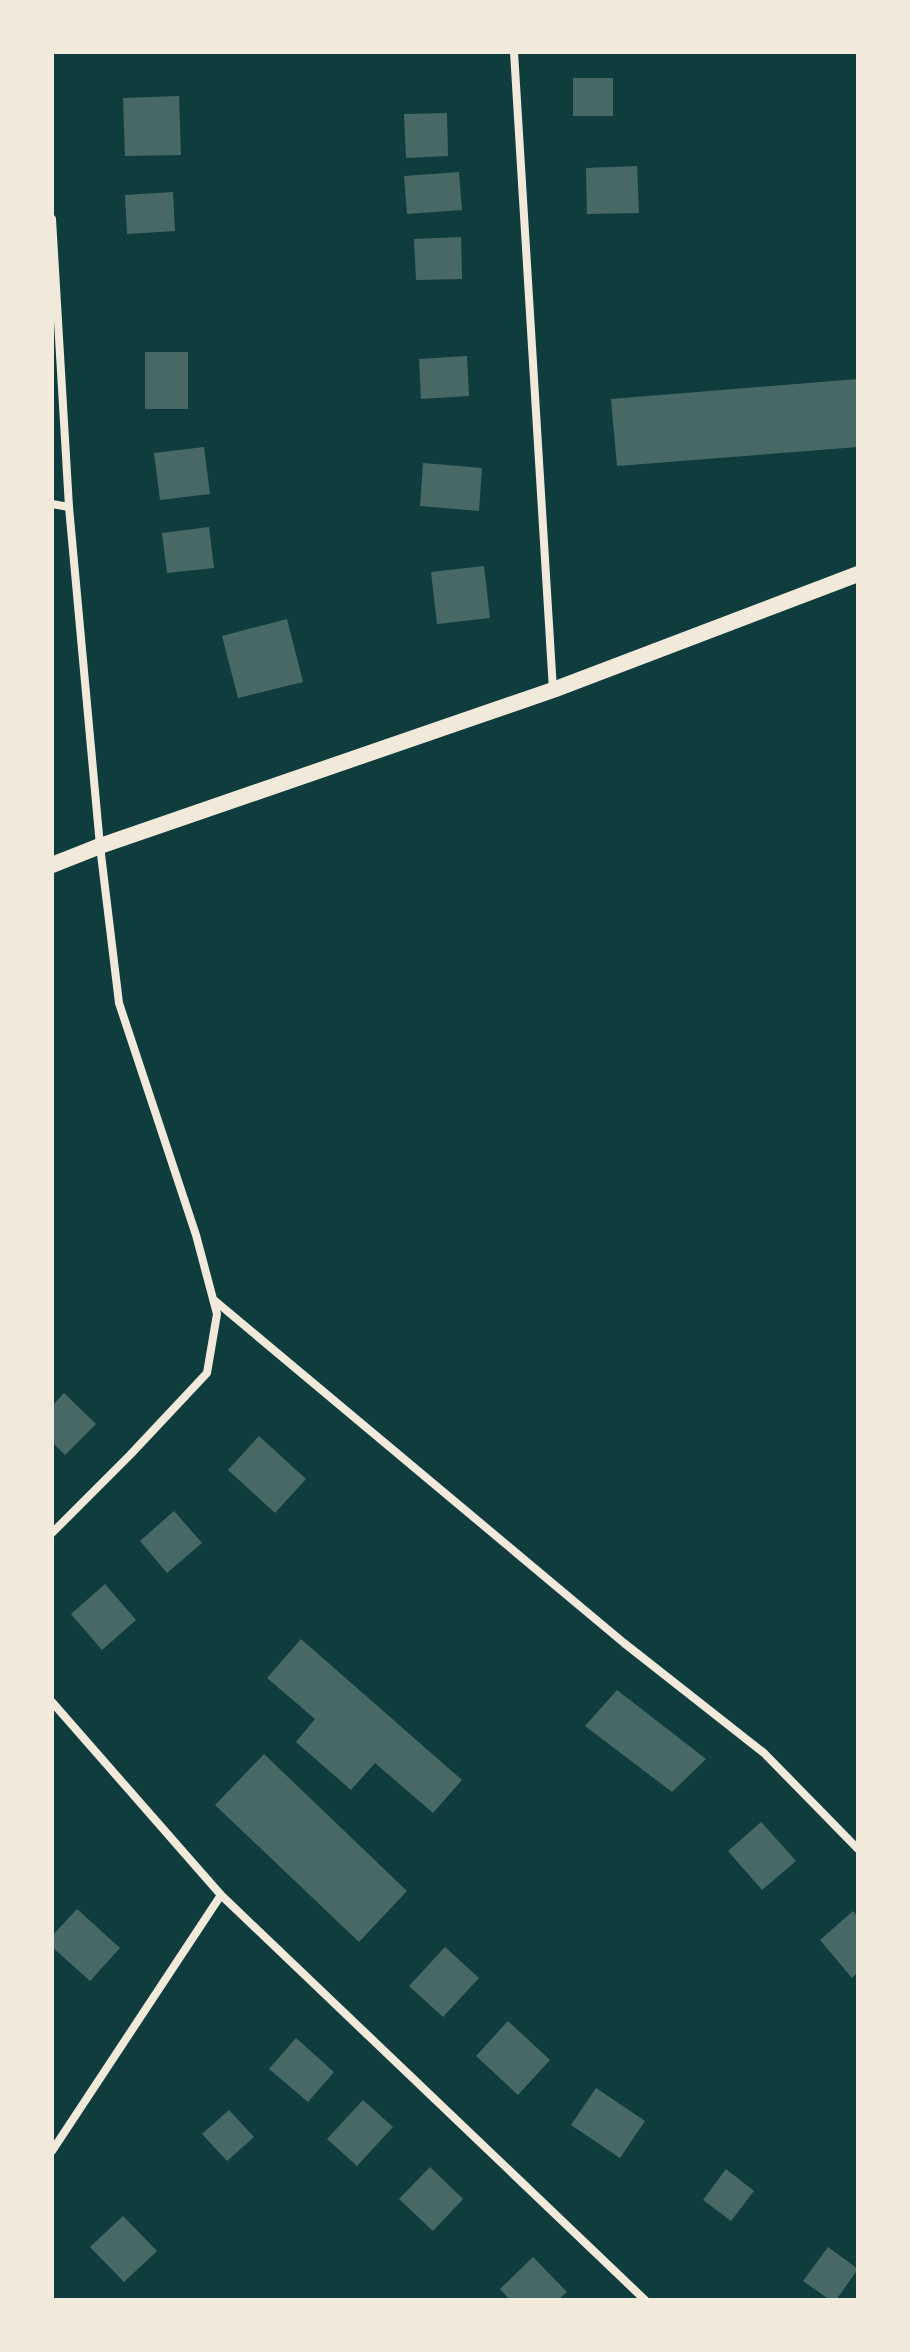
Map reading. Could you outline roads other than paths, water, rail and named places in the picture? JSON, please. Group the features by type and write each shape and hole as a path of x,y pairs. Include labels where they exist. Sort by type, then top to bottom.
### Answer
{"main road":[{"path":"52,865 553,690 858,574"}],"street":[{"path":"514,52 553,690"},
{"path":"52,219 69,507 100,846 119,1003 196,1235 217,1314 207,1373 52,1533"},
{"path":"52,504 69,507"},
{"path":"213,1299 624,1643 764,1753 858,1849"},
{"path":"52,1702 221,1895 645,2300"},
{"path":"52,2151 221,1895"}]}
